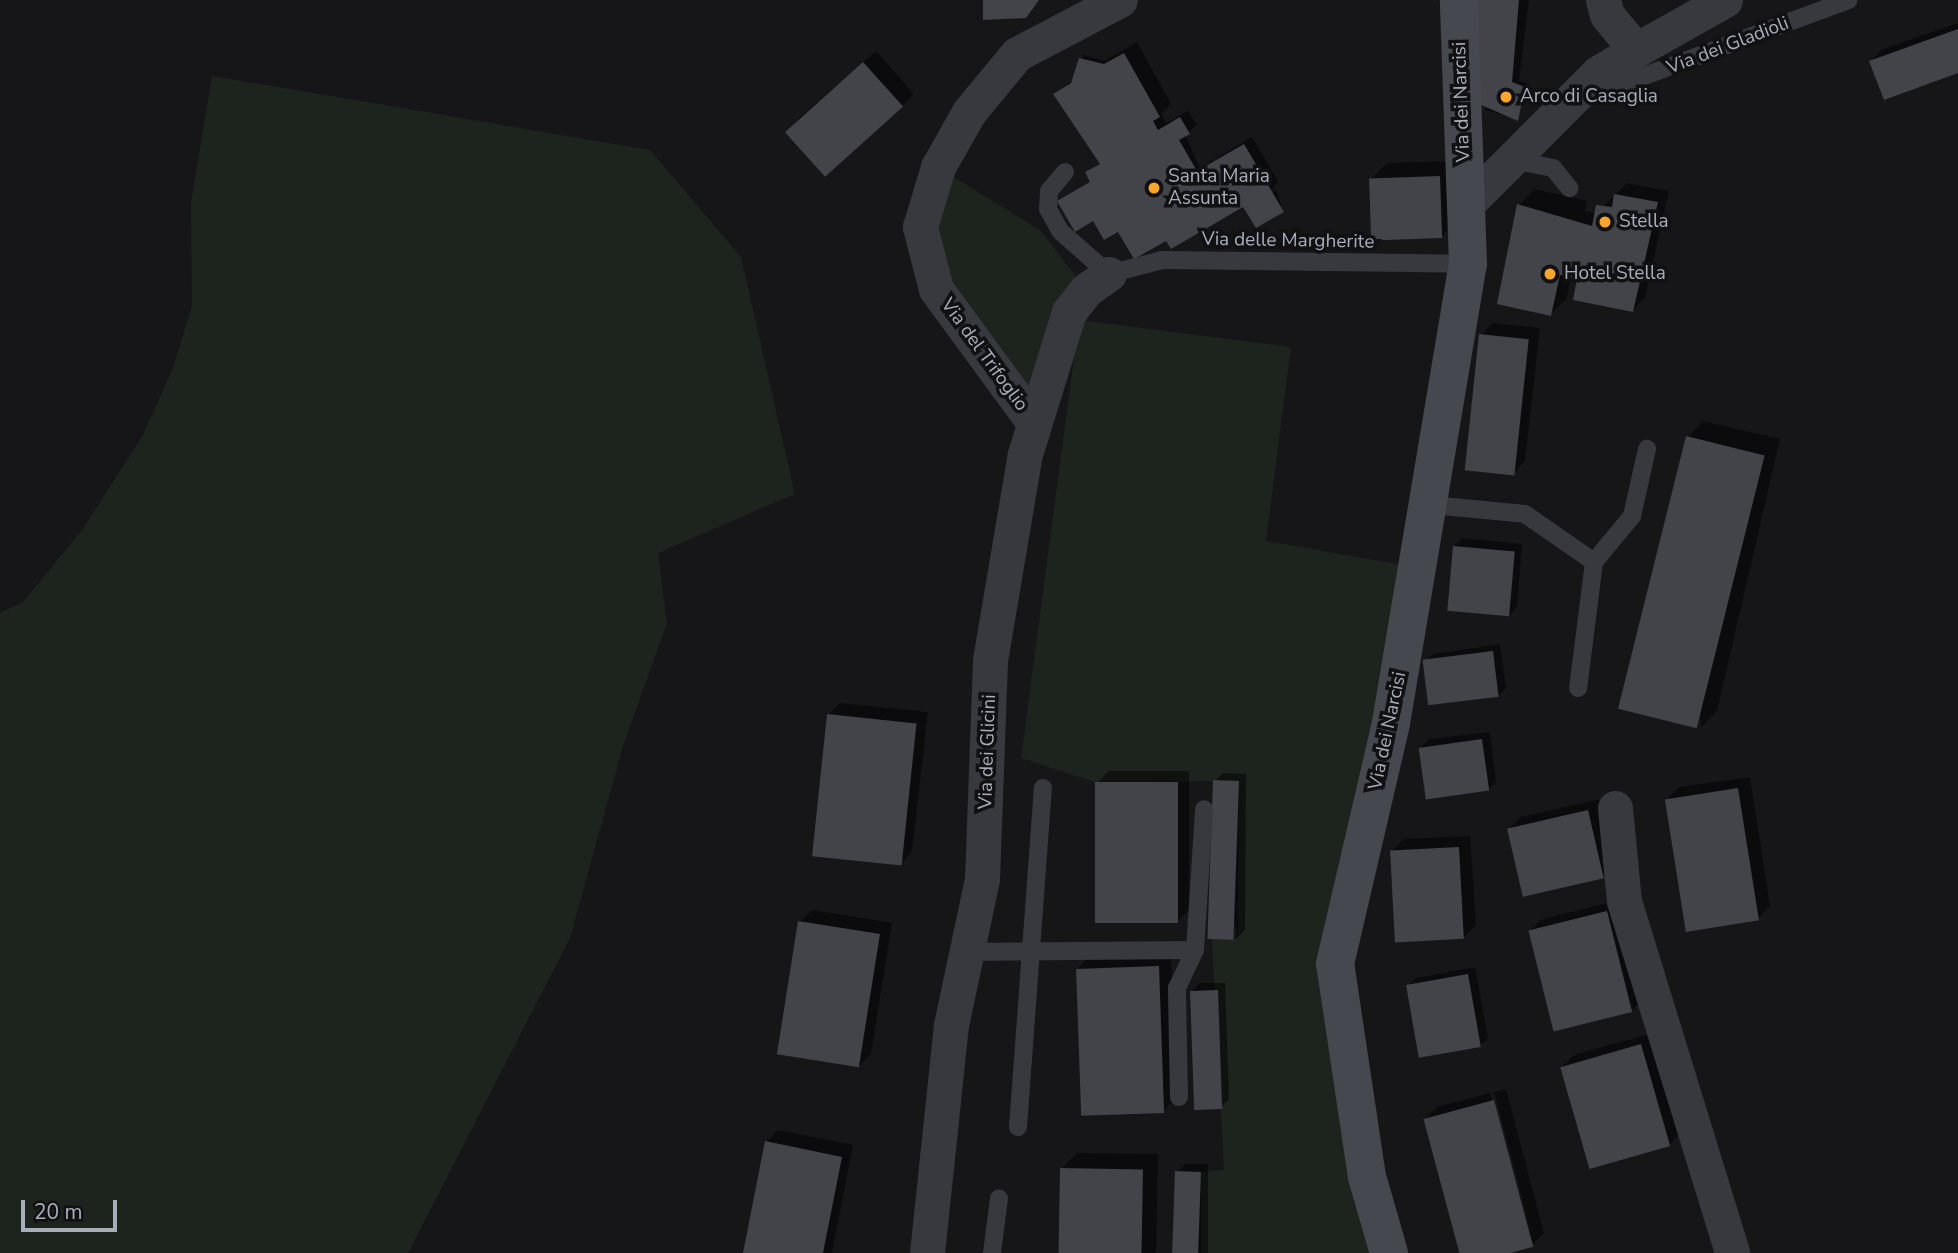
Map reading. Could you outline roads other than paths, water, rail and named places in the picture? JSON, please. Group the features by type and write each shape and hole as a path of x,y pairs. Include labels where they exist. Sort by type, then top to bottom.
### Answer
{"street":[{"name":"Via dei Narcisi","path":"1389,1253 1367,1177 1335,964 1391,723 1432,505 1468,264 1458,0"},
{"path":"1603,0 1607,15 1636,50"},
{"name":"Via dei Gladioli","path":"1636,50 1725,0"},
{"name":"Via del Trifoglio","path":"1034,423 936,289 920,227 938,167 969,112 1017,54 1099,4"},
{"name":"Via dei Narcisi","path":"1467,204 1598,73 1636,50"},
{"name":"Via dei Glicini","path":"927,1253 951,1025 982,879 989,660 1034,423 1069,313 1109,274"},
{"path":"1615,808 1624,901 1732,1253"}],"lane":[{"name":"Via dei Gladioli","path":"1568,104 1848,0"},
{"path":"1513,160 1553,168 1569,188"},
{"path":"1065,172 1049,191 1048,209 1061,232 1109,274"},
{"name":"Via delle Margherite","path":"1109,274 1162,260 1468,264"},
{"path":"1578,688 1594,562 1632,516 1647,449"},
{"path":"1432,505 1525,513 1594,562"},
{"path":"1018,1127 1043,788"},
{"path":"1179,1097 1177,988 1195,950 1205,809"},
{"path":"966,952 1195,950"},
{"path":"992,1253 999,1198"}],"place":[{"name":"Arco di Casaglia","path":"1506,97"},
{"name":"Santa Maria Assunta","path":"1154,188"},
{"name":"Stella","path":"1605,222"},
{"name":"Hotel Stella","path":"1550,274"}]}
